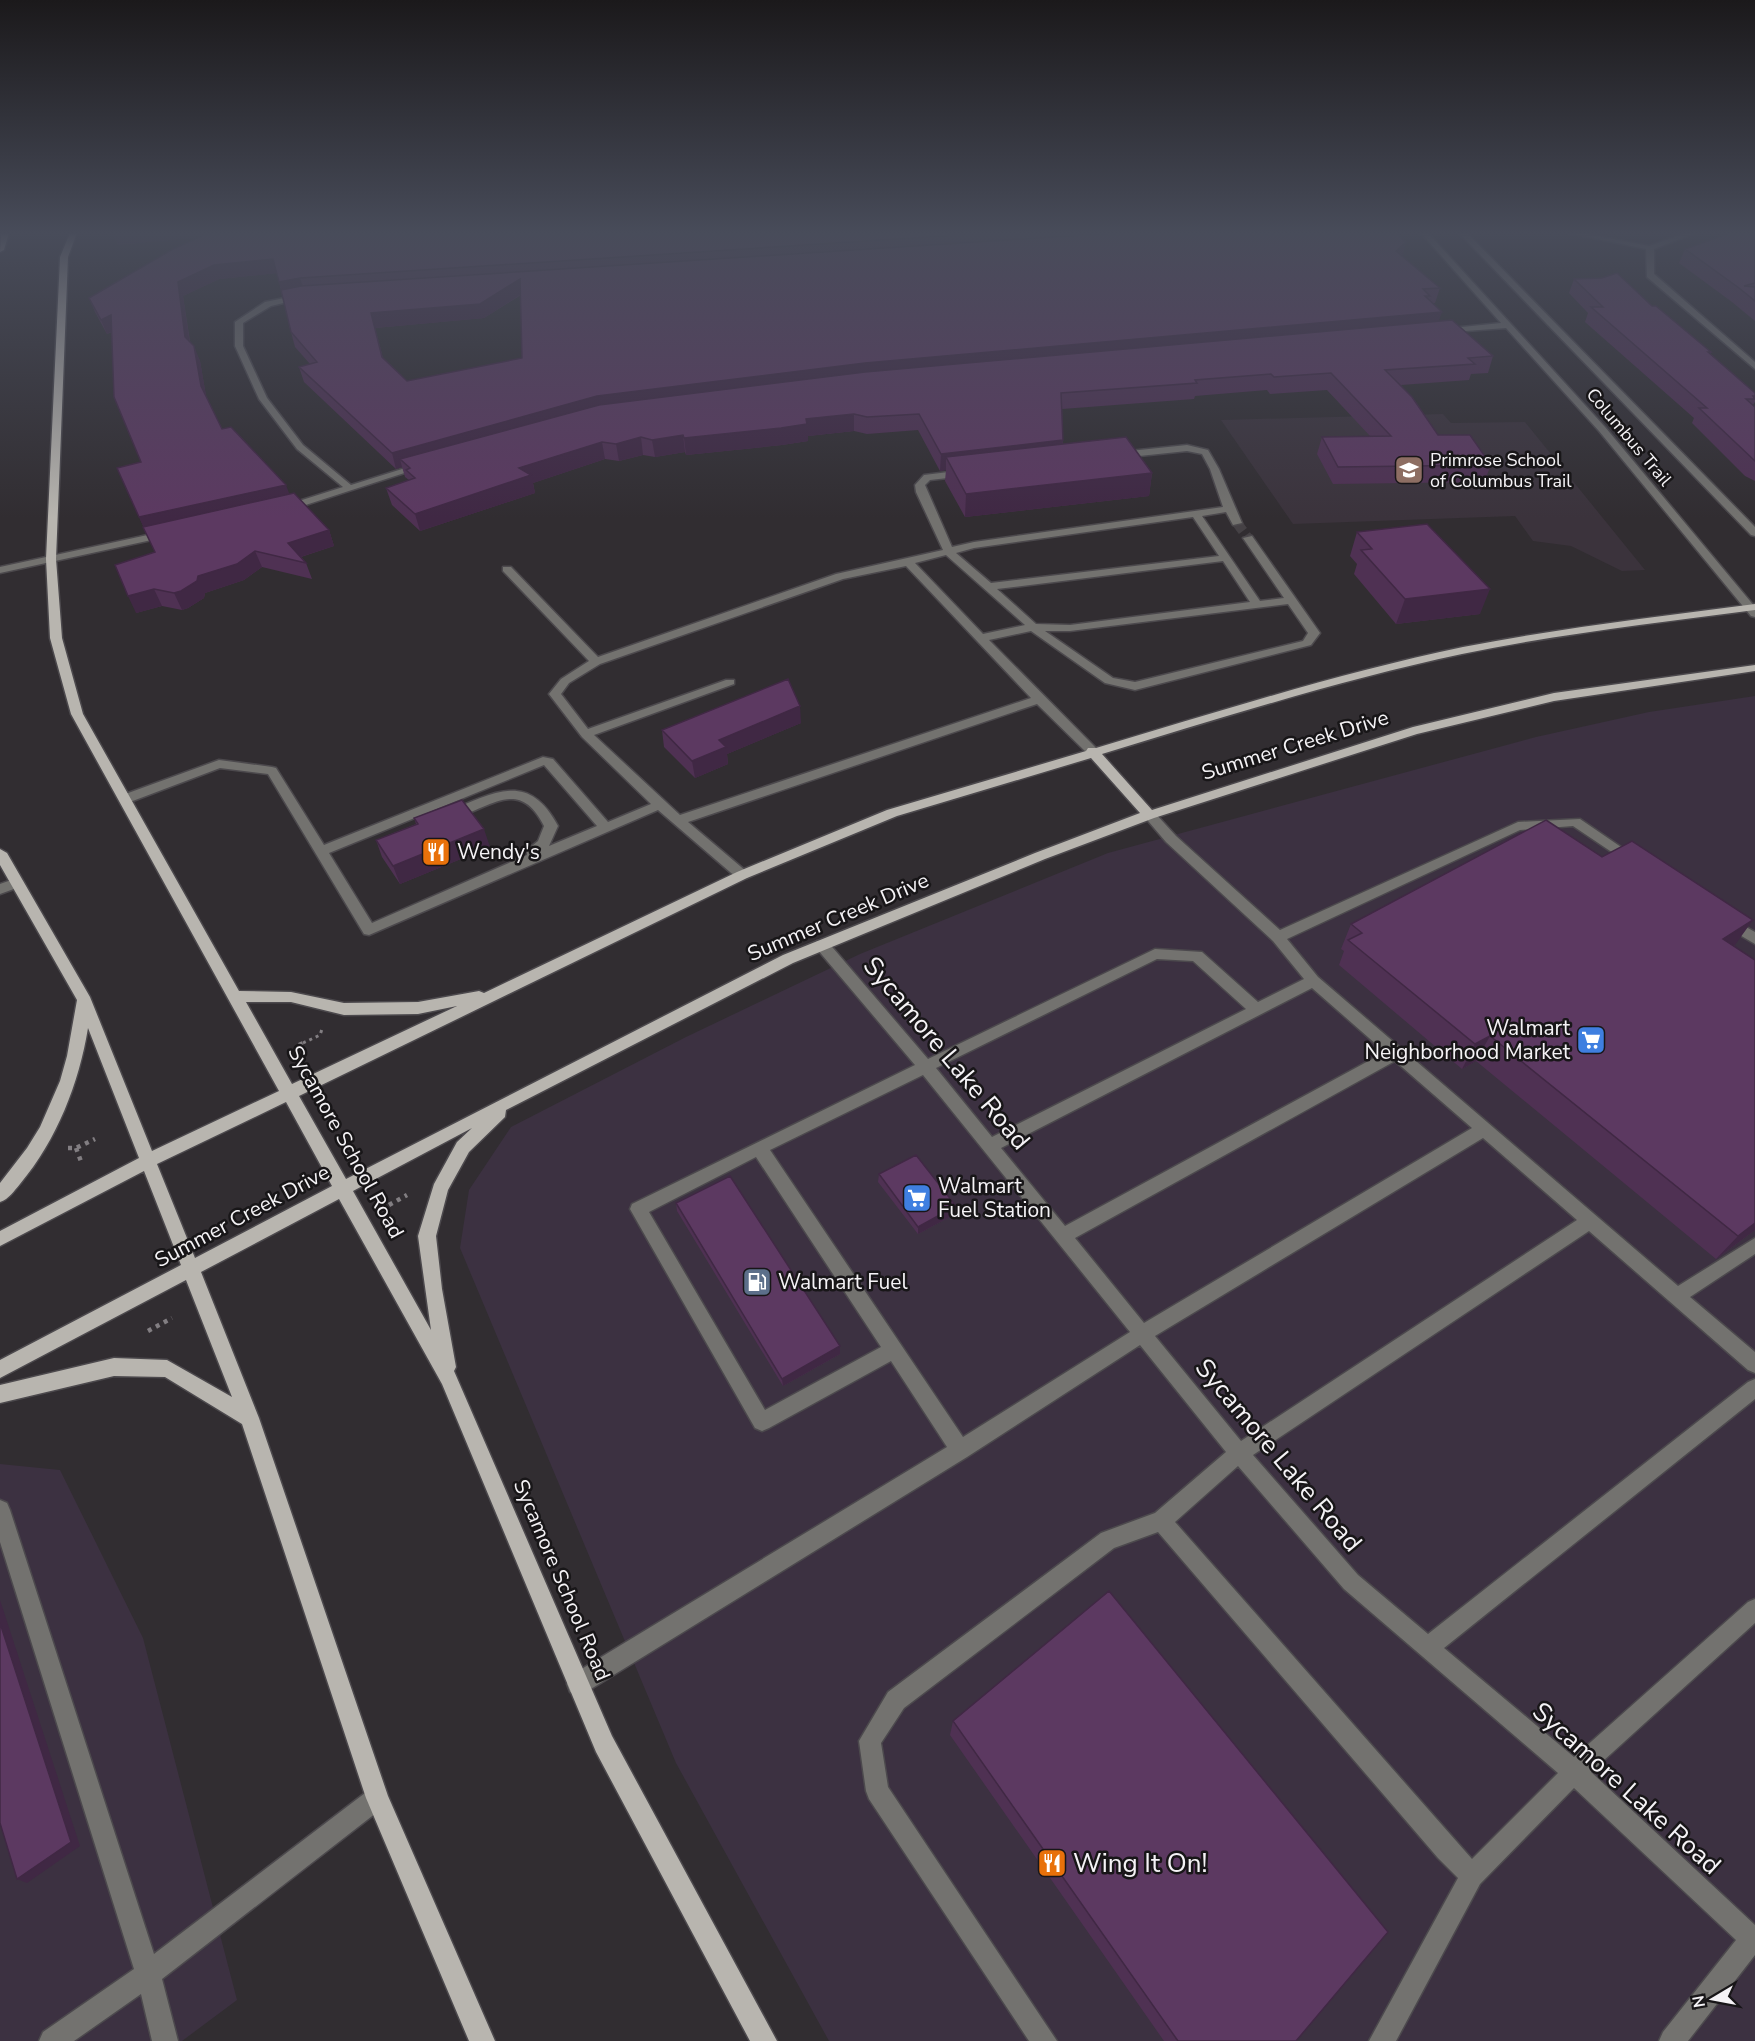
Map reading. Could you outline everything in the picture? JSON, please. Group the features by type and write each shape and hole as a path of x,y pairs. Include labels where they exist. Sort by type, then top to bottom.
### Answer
{"main road":[{"name":"Sycamore School Road","path":"61,328 51,559 56,638 77,714 449,1379 604,1744 764,2041"},
{"path":"0,1239 148,1161 742,875 892,813 1092,751 1330,682 1462,651 1559,633 1753,609"},
{"name":"Summer Creek Drive","path":"0,1369 513,1099 778,964 1040,856 1149,815 1424,729 1554,697 1755,668"},
{"path":"1092,751 1149,815"},
{"path":"0,853 83,997 250,1418 377,1798 482,2041"},
{"path":"235,996 291,997 344,1009 418,1008 500,992"},
{"path":"0,1195 15,1180 45,1132 69,1085 81,1039 83,997"},
{"path":"449,1379 433,1289 427,1236 440,1188 463,1147 513,1099"},
{"path":"0,1394 114,1367 166,1369 250,1418"}],"street":[{"path":"239,328 239,346 263,399 300,447 349,488"},
{"path":"1432,332 1473,328"},
{"name":"Columbus Trail","path":"1511,328 1602,429 1753,609"},
{"path":"1556,328 1755,533"},
{"path":"1711,328 1755,366"},
{"path":"1104,457 1187,448 1205,452 1213,462 1227,509 1237,523"},
{"path":"268,512 434,462"},
{"path":"974,472 927,477 920,485 921,492 950,553 1033,627 1109,681 1135,686 1307,643 1314,633 1248,538"},
{"path":"742,875 660,805 586,734 555,694 565,681 596,662 840,576 950,553 974,545 1227,509"},
{"path":"1195,513 1257,604"},
{"path":"0,570 179,531"},
{"path":"988,587 1225,558"},
{"path":"908,562 1092,751"},
{"path":"507,569 596,662"},
{"path":"982,638 1033,627 1071,628 1291,600"},
{"path":"586,734 730,682"},
{"path":"680,820 1039,699"},
{"path":"321,851 543,761 549,762 605,827"},
{"path":"125,799 219,764 272,771 369,930 515,865 660,805"},
{"path":"434,822 511,793 531,797 544,809 551,826 544,843 515,865"},
{"path":"1149,815 1278,937 1313,981 1755,1364"},
{"path":"1278,937 1518,826 1575,822 1645,868"},
{"path":"348,840 401,834"},
{"path":"0,889 18,883"},
{"path":"1715,913 1755,939"},
{"name":"Sycamore Lake Road","path":"822,945 924,1065 1239,1452 1351,1582 1574,1772 1754,1940"},
{"path":"894,1350 762,1422 638,1209 924,1065 1155,954 1197,956 1258,1011"},
{"path":"990,1146 1313,981"},
{"path":"1062,1236 1397,1053"},
{"path":"578,1684 960,1450 1142,1334 1484,1129"},
{"path":"759,1148 960,1450"},
{"path":"1044,2041 877,1791 870,1741 896,1700 1108,1540 1161,1521 1239,1452 1590,1221"},
{"path":"1677,1296 1755,1245"},
{"path":"1428,1647 1755,1388"},
{"path":"0,1510 148,1974 165,2041"},
{"path":"1161,1521 1438,1841 1472,1876"},
{"path":"1382,2041 1472,1876 1574,1772 1755,1609"},
{"path":"52,2041 148,1974 377,1798"},
{"path":"1672,2041 1754,1940"}],"path":[{"path":"299,1045 320,1035 324,1042"},
{"path":"83,1167 76,1148 95,1139"},
{"path":"389,1205 411,1193"},
{"path":"148,1331 172,1318"}],"shaded area":[{"name":"Primrose School of Columbus Trail","path":"1443,414 1451,423 1525,422 1645,570 1622,571 1571,546 1533,541 1515,516 1293,524 1221,420"},
{"path":"1755,696 1755,2041 829,2041 676,1763 460,1248 469,1190 511,1127 686,1037 860,954 1108,853 1536,737 1649,712"},
{"path":"0,1464 60,1470 143,1638 237,2000 182,2041 0,2041"}],"building":[{"path":"111,328 184,328 185,337 194,346 201,386 222,429 231,427 286,485 139,517 117,468 141,462 114,397"},
{"path":"290,328 375,328 382,357 407,381 522,358 521,328 1258,328 865,363 597,396 392,453 299,367 317,362"},
{"path":"1359,328 1461,328 1493,356 1468,358 1475,364 1385,370 1412,397 1438,435 1470,435 1491,465 1338,467 1322,437 1391,436 1331,373 1274,377 1271,374 1195,380 1197,383 1061,393 1063,440 941,454 919,414 867,417 854,414 806,419 807,424 781,428 684,438 683,435 652,440 641,437 616,444 602,442 519,468 531,475 415,514 386,488 415,478 406,470 410,468 400,459 599,405 865,372"},
{"path":"1615,328 1683,328 1755,393 1753,396 1755,399 1746,399 1755,407 1755,461 1699,408 1707,408"},
{"path":"1126,437 1152,473 966,494 946,457"},
{"path":"294,493 329,530 288,543 306,563 255,551 237,564 198,576 197,581 181,591 174,593 154,589 128,596 115,565 155,552 143,527"},
{"path":"1427,524 1490,589 1405,599 1361,550 1372,549 1357,532"},
{"path":"788,679 800,706 719,740 726,747 692,761 662,730"},
{"path":"462,800 484,829 393,866 376,840 418,824 414,818"},
{"name":"Walmart Neighborhood Market","path":"1546,820 1602,857 1632,841 1753,920 1723,939 1755,960 1755,1223 1738,1236 1490,1036 1475,1044 1348,940 1362,933 1351,924"},
{"name":"Walmart Fuel Station","path":"916,1155 956,1206 918,1227 879,1174"},
{"name":"Walmart Fuel","path":"730,1176 840,1346 782,1379 676,1203"},
{"path":"1109,1591 1388,1932 1296,2041 1178,2041 953,1721"},
{"path":"0,1623 71,1842 17,1879 0,1823"}],"tunnel":[{"path":"1237,523 1248,538"}],"place":[{"name":"Primrose School of Columbus Trail","path":"1409,470"},
{"name":"Wendy's","path":"436,852"},
{"name":"Walmart Neighborhood Market","path":"1591,1040"},
{"name":"Walmart Fuel Station","path":"917,1198"},
{"name":"Walmart Fuel","path":"757,1282"},
{"name":"Wing It On!","path":"1052,1863"}]}
